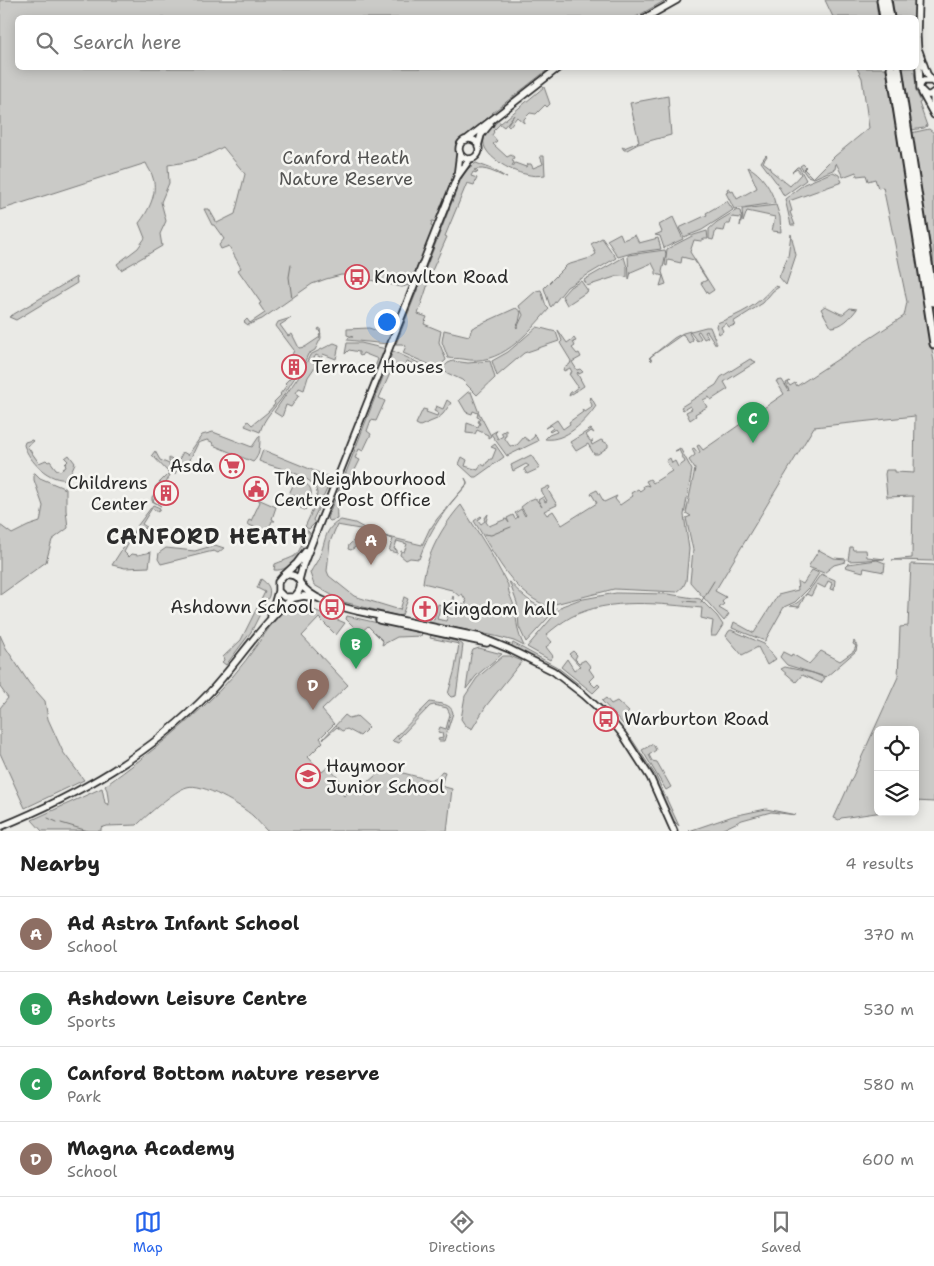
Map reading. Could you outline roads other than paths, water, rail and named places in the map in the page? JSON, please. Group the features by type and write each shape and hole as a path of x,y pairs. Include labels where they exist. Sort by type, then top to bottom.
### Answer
{"highway":[{"path":"881,0 884,15"},
{"path":"887,0 890,15"},
{"path":"891,70 934,344"},
{"path":"898,70 934,302"}],"main road":[{"path":"650,15 677,0"},
{"path":"918,0 918,15"},
{"path":"919,49 933,82"},
{"path":"919,66 922,93 934,115"},
{"path":"0,826 30,815 87,787 140,754 168,732 208,694 229,671 270,618 294,597 300,589 300,572 457,177 460,146 555,70"},
{"path":"920,85 926,80 933,82"},
{"path":"922,93 926,95 933,93 934,115"},
{"path":"457,177 470,159 478,154 478,146 483,131 500,114"},
{"path":"466,140 472,140 478,146"},
{"path":"460,153 466,159 470,159"},
{"path":"270,618 278,591 278,581 297,563 312,544"},
{"path":"284,575 292,575 309,593 338,606 405,623 480,637 553,671 584,695 609,718 628,743 650,776 674,831"},
{"path":"278,591 284,597 309,596 337,609 433,629 439,633 509,649"}],"waterway":[{"path":"291,265 289,277 292,299"},
{"path":"484,534 491,535 511,527"},
{"path":"701,602 714,581"},
{"path":"684,601 696,602"},
{"path":"48,818 57,822"},
{"path":"61,823 88,831"}],"place":[{"name":"Knowlton Road","path":"357,277"},
{"name":"Terrace Houses","path":"294,367"},
{"name":"Canford Bottom nature reserve","path":"753,443"},
{"name":"Asda","path":"232,466"},
{"name":"The Neighbourhood Centre Post Office","path":"256,489"},
{"name":"Childrens Center","path":"166,493"},
{"name":"Ad Astra Infant School","path":"371,565"},
{"name":"Ashdown School","path":"332,607"},
{"name":"Kingdom hall","path":"425,609"},
{"name":"Ashdown Leisure Centre","path":"356,669"},
{"name":"Magna Academy","path":"313,710"},
{"name":"Warburton Road","path":"606,719"},
{"name":"Haymoor Junior School","path":"308,776"}],"district":[{"name":"CANFORD HEATH","path":"207,536"}],"park label":[{"name":"Canford Heath Nature Reserve","path":"346,168"}]}
